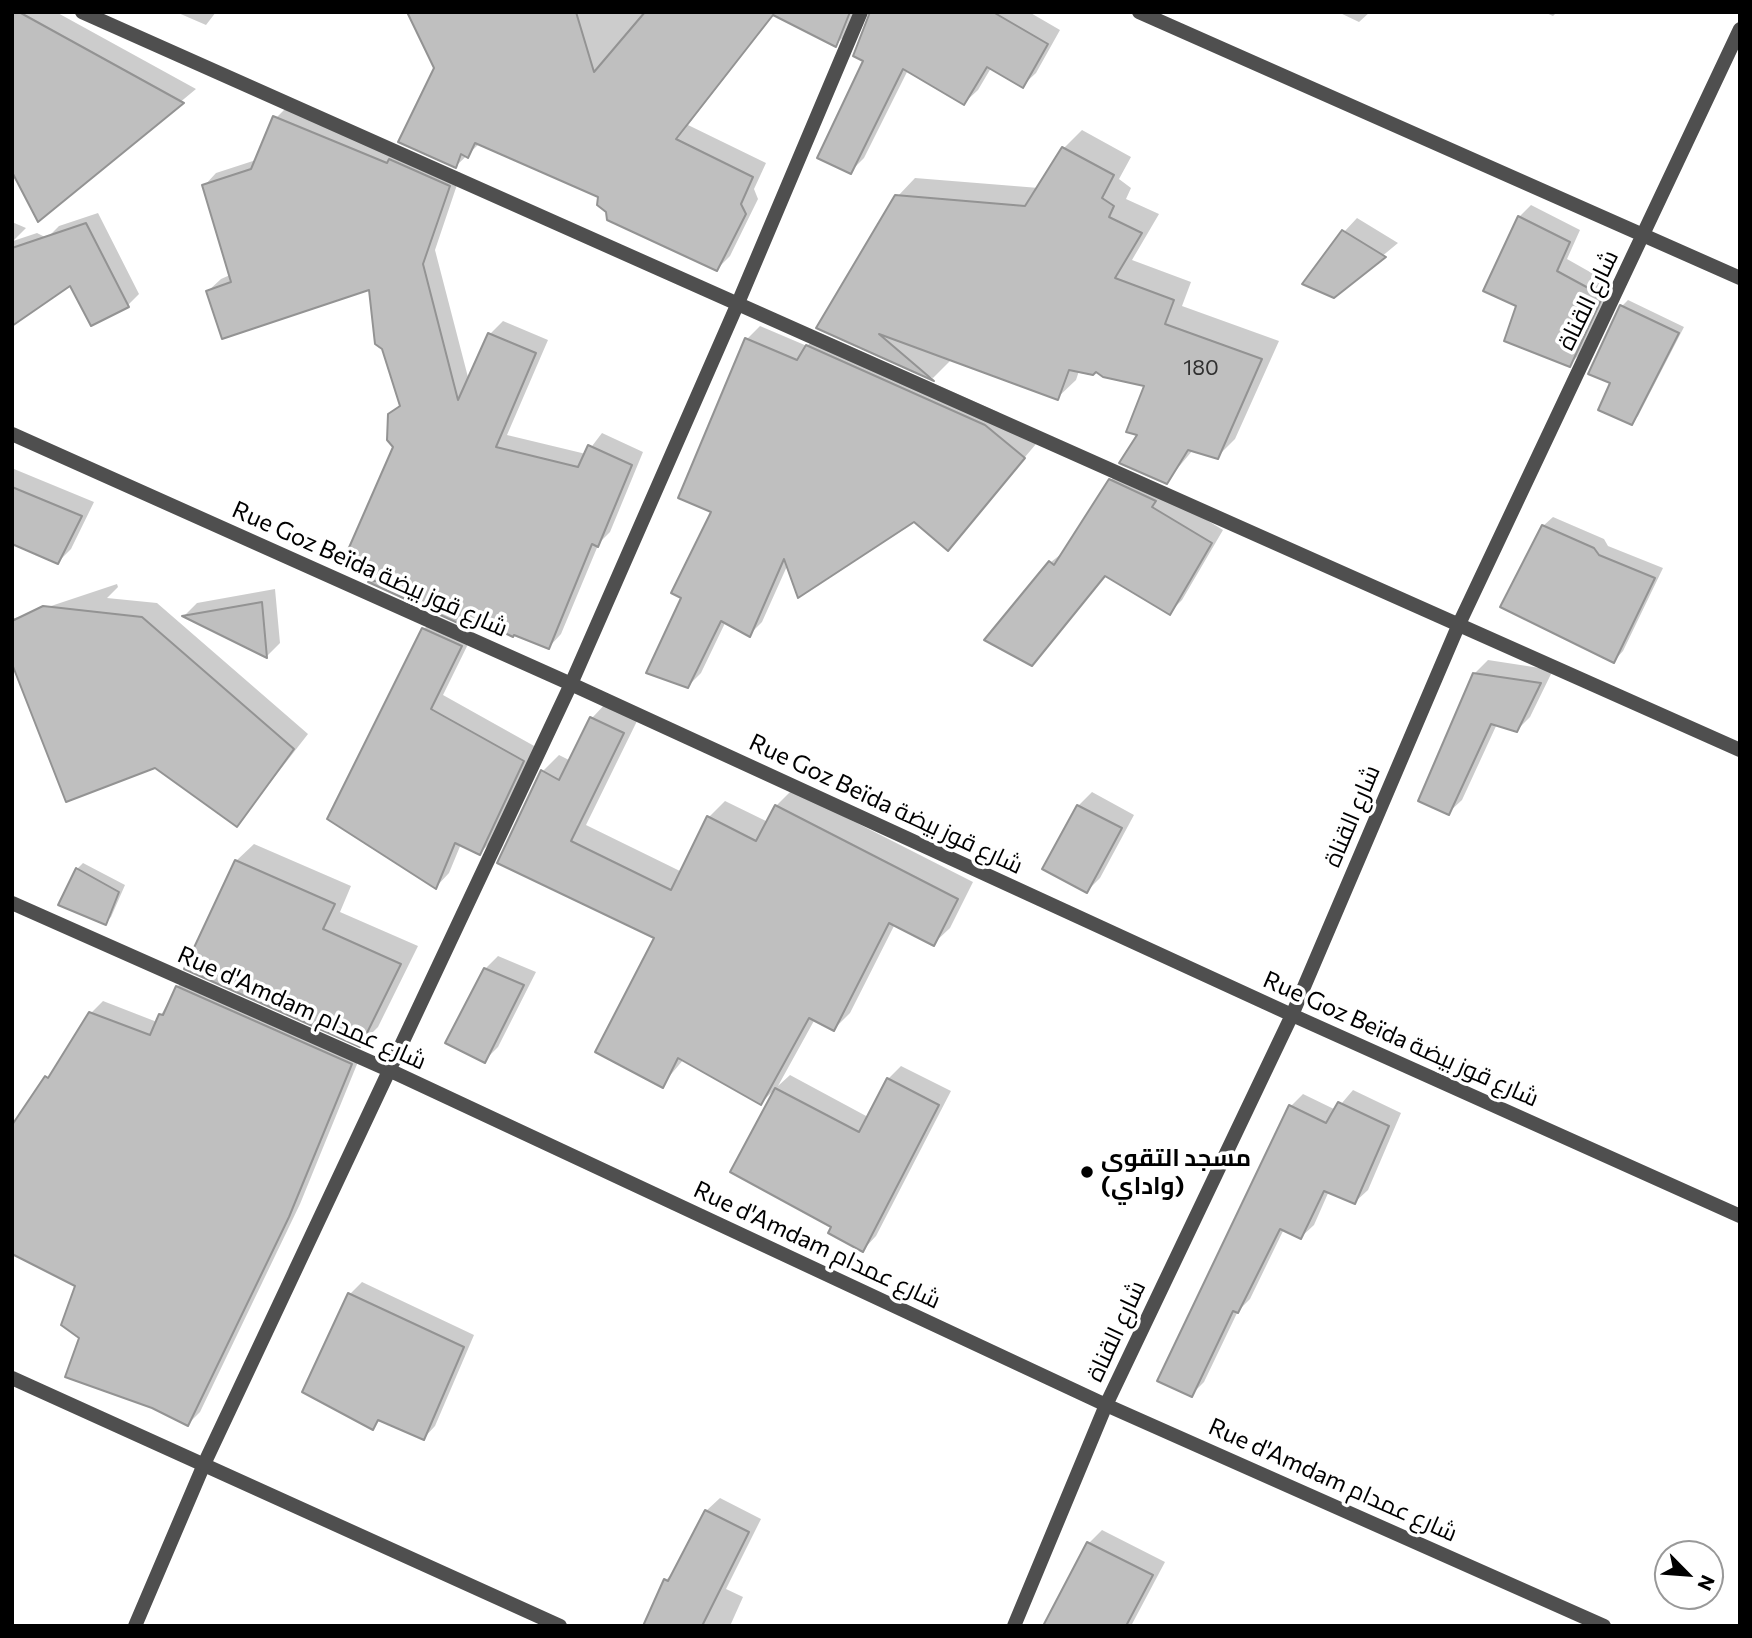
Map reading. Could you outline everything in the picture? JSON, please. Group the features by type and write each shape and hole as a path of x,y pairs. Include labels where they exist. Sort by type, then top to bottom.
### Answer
{"street":[{"path":"82,12 1740,750"},
{"path":"135,1626 205,1462 571,684 738,303 861,12"},
{"path":"1139,12 1740,278"},
{"name":"شارع القناة","path":"1014,1626 1106,1405 1292,1015 1459,624 1740,29"},
{"name":"Rue Goz Beïda شارع قوز بيضة","path":"12,434 571,684 1292,1015 1740,1216"},
{"name":"Rue d'Amdam شارع عمدام","path":"12,903 391,1071 1106,1405 1604,1626"},
{"path":"12,1378 205,1462 560,1626"}],"building":[{"path":"12,12 19,12 184,103 38,222 12,172"},
{"path":"407,12 576,12 594,72 645,12 850,12 836,47 773,15 676,139 753,177 741,204 746,214 717,271 607,220 606,212 597,205 598,197 475,143 468,158 461,154 456,168 398,142 434,68"},
{"path":"870,12 993,12 1048,44 1023,88 987,67 964,105 903,69 851,174 817,158 863,61 853,56"},
{"path":"273,116 387,163 389,159 450,186 423,264 458,400 488,333 536,353 496,447 578,467 588,445 632,465 598,547 592,544 549,649 514,635 513,637 476,619 471,629 368,582 389,579 344,559 393,447 387,440 388,414 400,406 382,349 375,344 369,290 222,339 206,291 231,282 202,185 251,169"},
{"path":"1062,147 1114,175 1102,198 1114,206 1109,217 1142,233 1115,278 1174,300 1165,324 1262,359 1218,459 1188,450 1167,484 1119,463 1137,435 1126,432 1144,386 1103,377 1096,372 1093,375 1069,370 1058,400 879,334 934,381 816,328 895,195 1025,206"},
{"path":"1518,216 1570,242 1557,271 1603,296 1570,367 1504,341 1516,306 1483,291"},
{"path":"86,223 129,307 91,326 70,286 12,326 12,248"},
{"path":"1342,230 1386,257 1334,298 1302,284"},
{"path":"1620,305 1679,333 1632,425 1598,410 1610,383 1588,374"},
{"path":"745,338 797,360 806,345 985,425 1025,458 948,551 914,522 798,598 784,559 750,637 721,621 688,688 646,673 681,598 671,593 711,512 678,498"},
{"path":"1109,479 1156,501 1152,507 1212,543 1170,615 1105,576 1032,666 984,640 1049,561 1054,565"},
{"path":"12,487 82,516 58,564 12,544"},
{"path":"1542,525 1594,548 1599,555 1655,578 1614,663 1500,607"},
{"path":"262,602 267,658 182,616"},
{"path":"43,606 142,617 294,749 237,827 155,768 66,802 12,664 12,621"},
{"path":"422,628 462,646 431,709 524,761 480,855 455,843 436,889 327,819"},
{"path":"1473,673 1541,683 1517,732 1491,724 1449,815 1418,801"},
{"path":"590,717 624,733 571,841 671,890 707,816 756,841 775,805 958,899 934,946 889,923 834,1031 809,1018 761,1105 678,1058 663,1088 595,1052 654,938 497,863 541,770 559,780"},
{"path":"1077,805 1122,828 1087,893 1042,869"},
{"path":"235,860 335,904 323,929 401,964 360,1047 184,969"},
{"path":"76,868 119,892 106,925 58,905"},
{"path":"484,968 524,985 485,1063 445,1043"},
{"path":"176,986 352,1064 289,1217 188,1426 152,1408 65,1377 79,1338 61,1325 75,1286 12,1254 12,1125 45,1076 48,1078 89,1012 150,1035 159,1014 163,1015"},
{"path":"887,1078 939,1105 863,1252 828,1233 831,1227 730,1172 775,1088 859,1132"},
{"path":"1338,1102 1389,1126 1355,1204 1324,1191 1301,1239 1280,1229 1238,1313 1233,1311 1192,1397 1157,1381 1289,1105 1326,1123"},
{"path":"348,1293 464,1347 424,1440 378,1420 373,1430 302,1392"},
{"path":"705,1510 749,1532 702,1626 643,1626 664,1579 668,1581"},
{"path":"1087,1542 1153,1575 1126,1626 1043,1626"}],"place":[{"name":"مسجد التقوى (واداي)","path":"1087,1172"}]}
